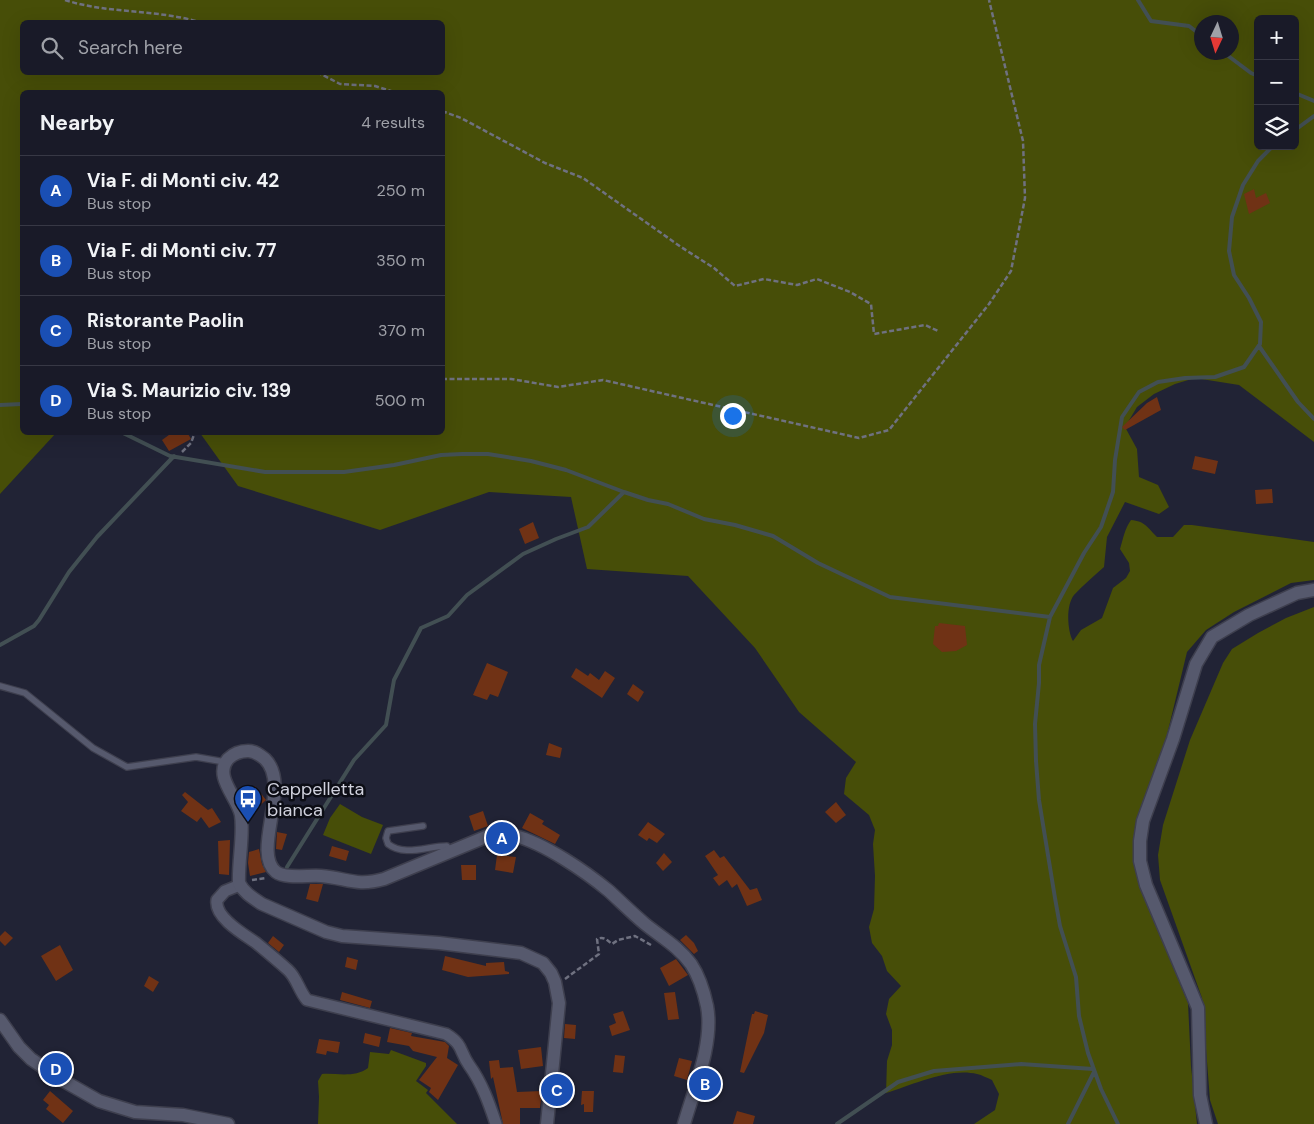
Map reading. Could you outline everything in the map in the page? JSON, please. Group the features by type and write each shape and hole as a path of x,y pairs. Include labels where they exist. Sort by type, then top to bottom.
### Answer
{"street":[{"path":"1206,1124 1200,1095 1198,1008 1146,885 1140,860 1143,821 1173,739 1196,664 1212,637 1248,615 1297,593 1314,590"},
{"path":"547,1124 559,1003 555,982 543,963 521,953 342,936 326,932 262,904 245,892 244,883 238,871 241,814 223,775 225,762 236,752 252,751 261,755 268,763 275,781 268,848 272,867 276,872 293,876 329,877 369,883 384,879 488,836 500,834 513,835 533,842 594,880 644,923 683,953 692,965 702,986 708,1020 706,1048 684,1124"},
{"path":"244,883 225,892 217,900 217,907 234,928 253,941 293,975 305,998 317,1003 446,1034 456,1040 482,1086 496,1124"},
{"path":"0,1020 19,1047 31,1059 62,1080 99,1101 135,1112 182,1115 228,1124"}],"lane":[{"path":"0,686 25,693 93,748 127,767 196,758 225,762"},
{"path":"423,826 388,831 386,838 388,844 398,849 410,851 447,846 450,852"}],"path":[{"path":"65,0 93,6 191,20"},
{"path":"445,379 511,379 558,387 603,380 859,438 889,430 989,304 1011,271 1025,198 1023,142 989,0"},
{"path":"323,75 340,84 375,86 388,90"},
{"path":"445,112 461,118 545,162 583,178 714,268 735,286 764,278 797,285 817,279 850,292 871,304 874,334 925,325 938,331"},
{"path":"182,452 192,443 194,435"},
{"path":"244,883 272,878"},
{"path":"555,982 569,976 599,954 597,939 606,939 612,944 618,940 635,936 654,947"}],"green space":[{"path":"0,0 1314,0 1314,442 1239,385 1195,378 1175,384 1154,394 1137,407 1125,427 1137,449 1139,477 1158,485 1169,507 1159,514 1125,502 1107,537 1104,567 1071,599 1068,618 1073,641 1081,630 1102,618 1113,588 1126,578 1130,571 1129,563 1120,549 1131,520 1143,523 1157,537 1173,537 1184,525 1192,525 1314,542 1314,580 1291,583 1234,612 1206,630 1187,652 1166,739 1136,837 1146,901 1188,1003 1191,1066 1197,1124 974,1124 995,1110 999,1094 992,1080 979,1074 966,1072 931,1078 886,1093 887,1061 892,1045 892,1030 886,1014 889,999 901,986 887,971 882,956 872,943 869,927 874,909 875,876 873,844 875,830 869,815 844,794 846,778 856,762 799,712 755,648 688,576 587,569 571,497 489,492 380,530 238,486 201,435 445,435 445,90 20,90 20,435 54,435 0,494"},
{"path":"1314,607 1314,1124 1218,1124 1210,1100 1202,998 1160,880 1158,855 1163,825 1190,740 1223,663 1232,649 1286,618"},
{"path":"340,804 362,817 383,825 371,854 323,835 330,818"},
{"path":"391,1050 426,1063 416,1081 428,1090 426,1093 457,1124 318,1124 318,1081 322,1074 346,1074 363,1071 368,1068 370,1052 389,1054"}],"building":[{"path":"1254,189 1256,198 1266,193 1270,203 1249,214 1244,194"},
{"path":"1157,397 1161,410 1125,430 1122,427 1147,403"},
{"path":"169,435 189,435 191,439 169,451 162,440"},
{"path":"1195,456 1218,461 1215,474 1192,469"},
{"path":"1272,489 1273,503 1256,504 1255,490"},
{"path":"533,522 539,538 525,544 519,529"},
{"path":"939,623 965,626 967,645 956,651 942,652 933,644 935,626 938,626"},
{"path":"487,663 508,672 498,697 490,694 487,700 473,695"},
{"path":"576,668 588,676 590,673 599,680 605,671 615,678 602,698 571,677"},
{"path":"633,684 644,692 638,702 627,694"},
{"path":"549,743 562,748 560,758 546,755"},
{"path":"255,786 266,800 253,812 242,796"},
{"path":"185,792 208,810 212,808 221,822 209,828 201,817 197,822 181,811 188,802 182,795"},
{"path":"836,802 846,815 836,823 825,812"},
{"path":"483,811 488,826 474,831 469,816"},
{"path":"530,813 544,821 542,824 560,835 555,844 522,828"},
{"path":"648,822 665,834 657,843 649,838 647,841 638,835"},
{"path":"277,832 287,834 282,850 276,849"},
{"path":"230,840 229,875 219,874 218,841"},
{"path":"332,846 349,851 346,861 329,856"},
{"path":"259,849 266,872 250,876 249,852"},
{"path":"714,850 720,858 724,856 750,890 757,888 762,900 747,906 737,884 732,888 727,880 719,886 713,878 718,875 705,856"},
{"path":"664,853 672,862 663,871 656,863"},
{"path":"497,855 516,857 513,873 495,870"},
{"path":"461,865 476,865 476,880 462,880"},
{"path":"310,884 323,884 318,902 306,899"},
{"path":"5,931 13,938 5,946 0,941 0,936"},
{"path":"686,935 694,943 698,951 694,954 680,940"},
{"path":"273,936 284,945 279,952 268,943"},
{"path":"60,945 73,970 56,981 41,956"},
{"path":"445,956 486,966 486,963 504,962 505,971 509,972 509,974 468,977 442,970"},
{"path":"347,957 358,960 356,970 345,967"},
{"path":"676,959 688,975 669,986 660,968"},
{"path":"149,976 159,982 153,992 144,986"},
{"path":"342,992 372,1001 370,1008 340,1000"},
{"path":"675,992 679,1019 668,1020 664,993"},
{"path":"623,1011 630,1030 612,1036 609,1026 616,1023 613,1014"},
{"path":"755,1011 768,1015 764,1033 744,1073 740,1072 752,1014"},
{"path":"565,1024 576,1025 575,1039 564,1038"},
{"path":"390,1028 412,1033 411,1036 445,1042 449,1046 447,1058 458,1065 438,1100 429,1092 431,1088 419,1080 437,1057 413,1051 409,1046 387,1042"},
{"path":"365,1033 381,1037 379,1047 363,1043"},
{"path":"319,1039 340,1042 338,1053 327,1051 326,1055 316,1053"},
{"path":"541,1047 543,1066 521,1069 518,1050"},
{"path":"615,1055 625,1056 623,1073 613,1072"},
{"path":"679,1058 692,1061 687,1080 674,1076"},
{"path":"499,1060 500,1068 513,1067 517,1092 542,1091 540,1108 520,1108 520,1124 503,1124 493,1077 491,1079 489,1061"},
{"path":"50,1091 73,1111 63,1123 46,1109 49,1105 43,1100"},
{"path":"582,1091 594,1091 593,1112 584,1112 584,1104 581,1105"},
{"path":"737,1111 755,1116 753,1124 733,1124"}],"waterway":[{"path":"1138,0 1151,21 1189,26 1194,30"},
{"path":"1234,60 1254,74"},
{"path":"1299,95 1314,101"},
{"path":"1299,127 1314,116"},
{"path":"1118,1124 1101,1089 1088,1053 1079,1016 1076,977 1060,926 1055,898 1039,800 1036,761 1035,724 1039,665 1050,617 1084,553 1101,527 1113,492 1115,460 1122,417 1139,392 1158,382 1185,378 1215,377 1244,367 1260,344 1261,322 1249,298 1234,275 1229,251 1232,217 1243,185 1258,161 1269,150"},
{"path":"1259,346 1298,402 1314,419"},
{"path":"0,405 20,404"},
{"path":"127,435 170,456 265,472 344,472 394,465 441,455 462,454 488,454 531,461 566,470 648,500 668,504 704,519 735,525 773,536 818,563 890,597 1050,617"},
{"path":"0,645 34,626 69,572 97,537 174,456"},
{"path":"287,867 354,760 386,725 394,680 421,628 448,616 467,595 523,554 588,527 624,492"},
{"path":"837,1124 898,1082 934,1071 1021,1064 1093,1069"},
{"path":"1068,1124 1094,1072"}],"place":[{"name":"Cappelletta bianca","path":"248,823"},
{"name":"Via F. di Monti civ. 42","path":"502,838"},
{"name":"Via S. Maurizio civ. 139","path":"56,1069"},
{"name":"Via F. di Monti civ. 77","path":"705,1084"},
{"name":"Ristorante Paolin","path":"557,1090"}]}
